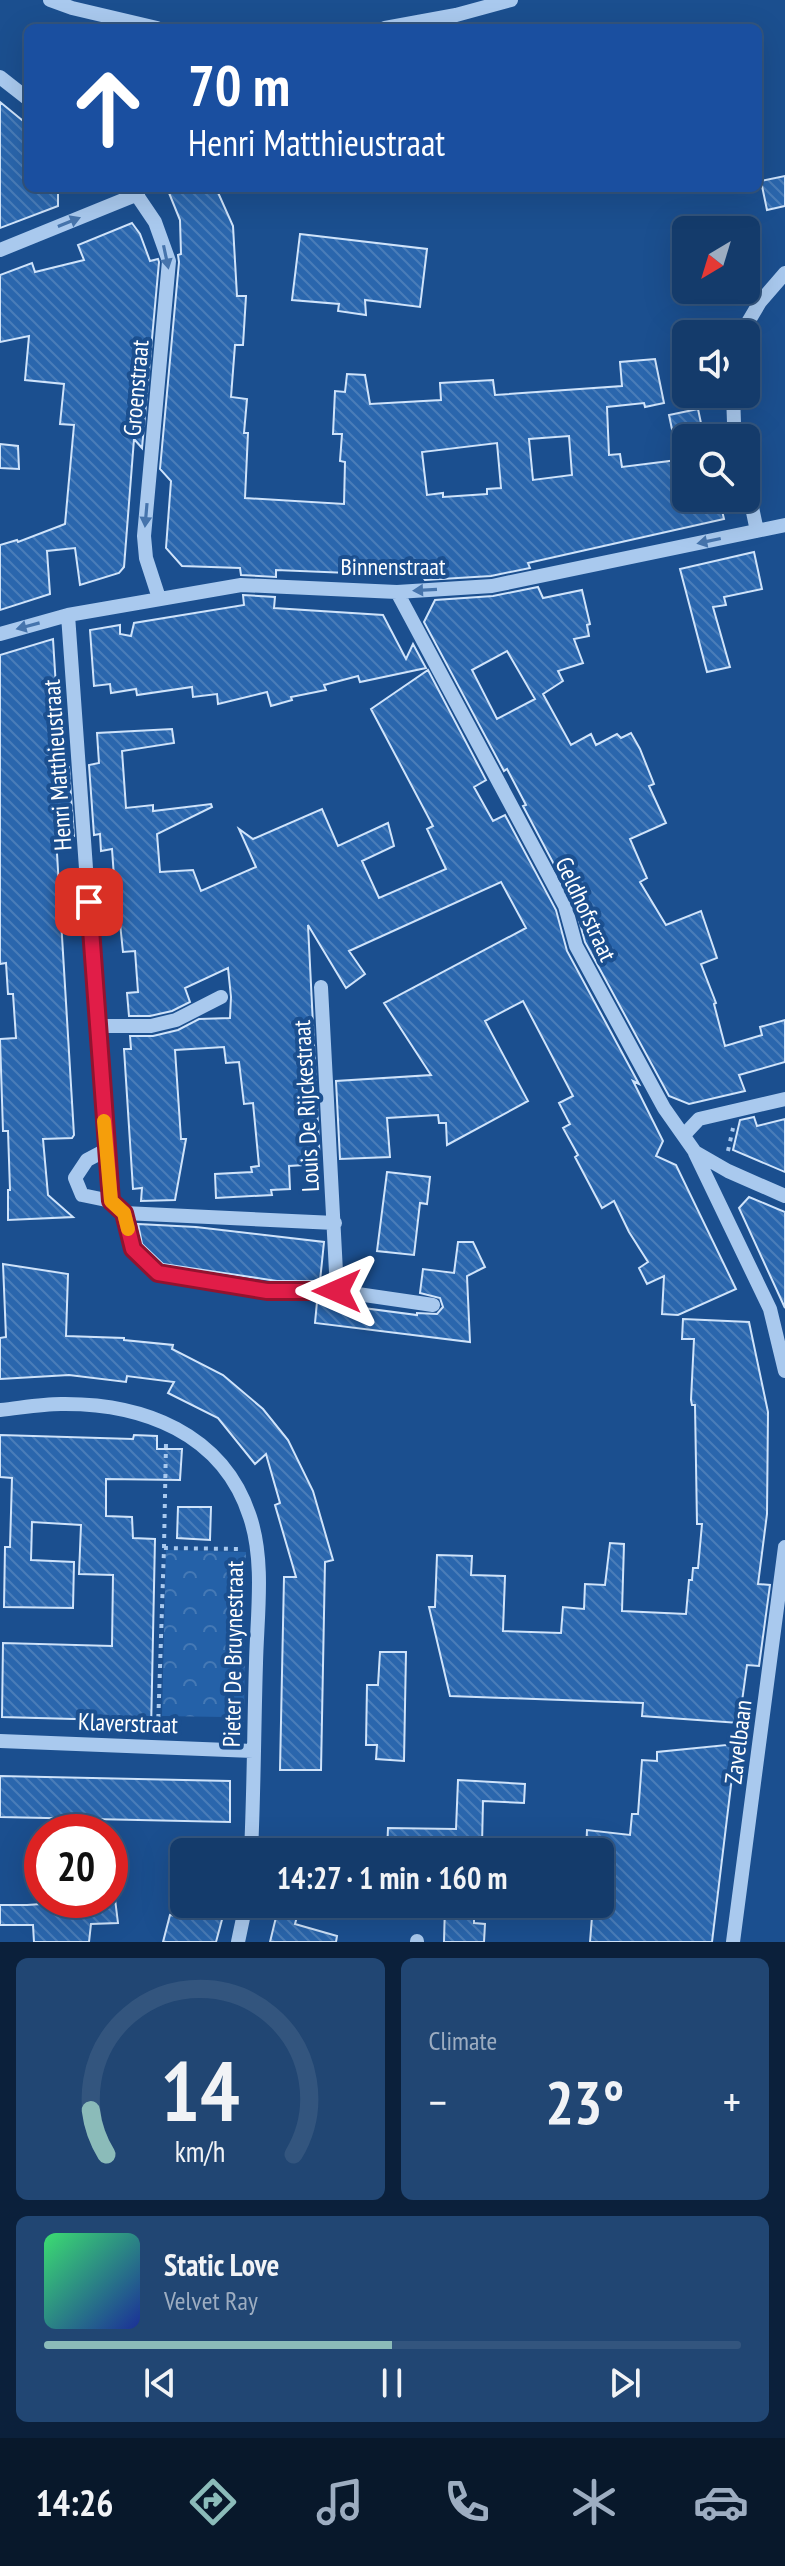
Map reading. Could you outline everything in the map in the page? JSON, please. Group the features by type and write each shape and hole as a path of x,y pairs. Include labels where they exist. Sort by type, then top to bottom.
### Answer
{"street":[{"path":"50,0 140,24"},
{"path":"407,24 511,0"},
{"path":"0,77 24,96"},
{"path":"0,250 133,192"},
{"name":"Groenstraat","path":"136,192 155,222 169,261 144,536 146,558 159,598"},
{"path":"749,320 785,273"},
{"path":"753,512 757,531"},
{"name":"Binnenstraat","path":"0,634 68,615 241,585 397,592 492,586 785,525"},
{"name":"Geldhofstraat","path":"397,592 565,906 576,946 664,1108 695,1152 723,1169 785,1196"},
{"name":"Henri Matthieustraat","path":"68,615 111,1201"},
{"name":"Louis De Rijckestraat","path":"321,987 337,1291"},
{"path":"98,1026 151,1026 176,1020 221,997"},
{"path":"684,1135 699,1119 785,1099"},
{"path":"106,1150 87,1160 75,1178 82,1195 111,1201 124,1213 133,1249 158,1273 267,1291 337,1291 433,1305"},
{"path":"695,1152 770,1309 785,1371"},
{"name":"Louis De Rijckestraat","path":"124,1213 335,1223"},
{"name":"Pieter De Bruynestraat","path":"0,1410 60,1404 113,1407 167,1423 205,1447 231,1473 251,1517 257,1550 251,1838"},
{"name":"Zavelbaan","path":"733,1942 785,1547"},
{"name":"Klaverstraat","path":"0,1741 253,1751"},
{"path":"238,1942 243,1918"}],"path":[{"path":"723,1169 738,1110"},
{"path":"158,1747 167,1423"},
{"path":"164,1548 257,1550"}],"green space":[{"path":"166,1550 246,1552 244,1728 235,1738 225,1739 225,1717 162,1716"}],"building":[{"path":"0,102 24,122 24,192 58,192 58,206 0,228"},
{"path":"785,176 785,206 767,210 762,181"},
{"path":"169,192 218,192 233,226 237,296 246,296 243,345 235,345 231,397 247,399 245,498 344,504 345,462 340,461 342,434 333,434 335,391 345,392 347,374 365,375 370,404 441,400 440,383 493,380 495,395 622,386 620,362 655,359 664,403 645,407 644,403 607,407 609,455 620,454 622,467 672,461 672,512 722,512 724,519 528,563 530,568 491,576 425,580 422,576 276,570 276,577 241,575 240,568 182,566 166,548 171,481 160,469 178,255 181,254 180,220","holes":["569,436 572,475 533,480 529,439","497,443 501,488 487,489 487,494 427,495 422,452"]},
{"path":"132,223 140,234 150,261 158,259 159,262 142,448 134,439 124,567 119,573 80,585 75,548 47,551 50,594 0,610 0,545 18,542 65,524 74,425 60,424 64,384 25,380 29,336 0,342 0,275 32,263 35,272 84,260 78,245"},
{"path":"300,234 427,249 420,307 365,300 366,315 338,311 339,304 292,300"},
{"path":"698,409 701,424 672,424 672,429 669,415"},
{"path":"0,444 18,446 19,469 0,468"},
{"path":"754,552 762,589 724,597 726,605 713,607 730,667 707,672 680,569"},
{"path":"538,587 543,598 582,590 590,624 587,625 589,636 574,639 583,663 558,671 563,681 543,694 571,745 591,734 596,745 617,734 621,738 631,733 640,749 654,784 649,786 666,823 630,839 647,878 640,882 666,925 701,911 717,958 701,964 716,1003 725,1046 762,1035 760,1027 785,1020 785,1062 739,1075 745,1091 689,1104 669,1096 585,942 574,902 523,806 526,805 507,769 504,771 424,622 435,600 493,596","holes":["507,651 535,699 497,719 472,670"]},
{"path":"243,595 275,597 274,608 383,615 406,659 413,644 426,668 360,682 358,676 324,685 326,690 291,697 292,700 271,706 267,692 218,704 217,694 193,697 192,687 137,695 136,689 111,693 110,684 94,686 90,630 120,625 120,634 131,636 134,623 244,605"},
{"path":"53,639 61,768 69,767 74,836 56,837 74,1135 72,1138 43,1139 48,1195 73,1217 8,1220 8,1131 3,1131 0,1039 16,1038 13,994 8,994 6,963 0,964 0,655"},
{"path":"428,670 486,780 474,787 493,821 505,815 556,910 567,951 639,1084 633,1081 663,1141 656,1156 676,1165 736,1289 678,1315 662,1314 664,1276 647,1284 639,1268 648,1262 614,1201 602,1208 575,1157 578,1155 563,1128 570,1124 559,1103 573,1096 523,1001 485,1021 528,1101 447,1145 446,1123 439,1123 438,1115 387,1118 390,1157 340,1159 336,1081 431,1075 384,1003 526,928 501,882 349,951 365,974 346,988 308,925 320,1164 289,1166 290,1189 271,1190 272,1195 216,1198 215,1174 252,1172 251,1167 259,1166 253,1103 244,1104 239,1062 226,1063 224,1047 175,1050 181,1139 186,1139 175,1200 141,1201 142,1188 133,1189 124,1049 131,1049 130,1036 153,1036 178,1030 199,1019 230,1018 231,997 228,968 185,988 190,1002 172,1011 150,1016 129,1016 127,993 138,992 135,951 123,952 112,849 101,851 100,834 94,835 89,765 99,763 97,733 172,729 174,743 122,751 126,808 153,805 153,811 211,804 212,807 157,834 160,872 193,870 201,891 256,867 239,829 253,839 322,809 338,846 388,823 394,846 362,861 379,898 446,869 427,829 433,826 371,709"},
{"path":"754,1117 757,1126 785,1119 785,1172 733,1150 740,1120"},
{"path":"387,1172 430,1177 427,1204 420,1203 414,1255 377,1251"},
{"path":"749,1197 785,1212 785,1308 739,1208"},
{"path":"138,1224 196,1227 324,1242 320,1281 277,1281 163,1264 142,1244"},
{"path":"458,1242 473,1242 485,1267 467,1276 470,1342 315,1323 317,1302 417,1315 437,1314 443,1307 440,1298 420,1293 423,1269 454,1273"},
{"path":"3,1264 68,1274 66,1336 124,1338 173,1345 172,1349 223,1375 263,1409 288,1440 313,1491 333,1560 325,1562 321,1770 280,1770 284,1577 296,1577 275,1505 280,1503 266,1454 255,1464 218,1418 168,1393 174,1382 127,1376 126,1382 69,1375 0,1379 0,1338 6,1337"},
{"path":"683,1319 749,1322 768,1412 767,1514 758,1584 770,1585 759,1666 747,1665 739,1723 642,1716 643,1703 450,1696 429,1607 435,1607 437,1555 472,1556 471,1575 505,1576 503,1631 561,1633 563,1607 584,1609 585,1584 605,1585 610,1543 624,1544 622,1611 686,1614 689,1580 692,1580 693,1568 698,1568 702,1524 697,1524 695,1405 691,1400 694,1339 682,1339"},
{"path":"0,1435 133,1439 134,1435 157,1436 157,1449 182,1449 180,1480 106,1479 106,1516 132,1517 133,1538 155,1539 151,1732 110,1731 110,1720 2,1717 3,1643 112,1646 113,1575 79,1574 81,1525 32,1522 31,1560 74,1562 73,1608 4,1607 5,1547 10,1547 12,1478 0,1477"},
{"path":"178,1507 211,1507 210,1540 177,1538"},
{"path":"380,1652 406,1652 404,1761 376,1759 377,1745 366,1745 367,1685 378,1685"},
{"path":"736,1744 712,1942 590,1942 592,1918 614,1918 614,1838 587,1838 587,1830 630,1835 632,1814 638,1814 642,1760 657,1761 657,1752"},
{"path":"0,1776 230,1781 230,1822 128,1820 128,1814 24,1814 24,1818 0,1817"},
{"path":"458,1780 525,1784 524,1803 483,1801 482,1838 388,1838 388,1828 456,1829"},
{"path":"0,1905 24,1905 24,1918 117,1918 118,1923 91,1924 89,1942 34,1942 33,1925 0,1925"},
{"path":"170,1915 170,1918 222,1918 216,1942 163,1942"},
{"path":"276,1918 297,1918 295,1924 337,1936 336,1942 270,1942"},
{"path":"445,1918 474,1918 474,1923 485,1924 484,1942 444,1942"}],"slow traffic":[{"path":"104,1121 111,1201 124,1213 128,1229"}],"route":[{"path":"89,902 111,1201 124,1213 133,1249 158,1273 267,1291 337,1291"}]}
